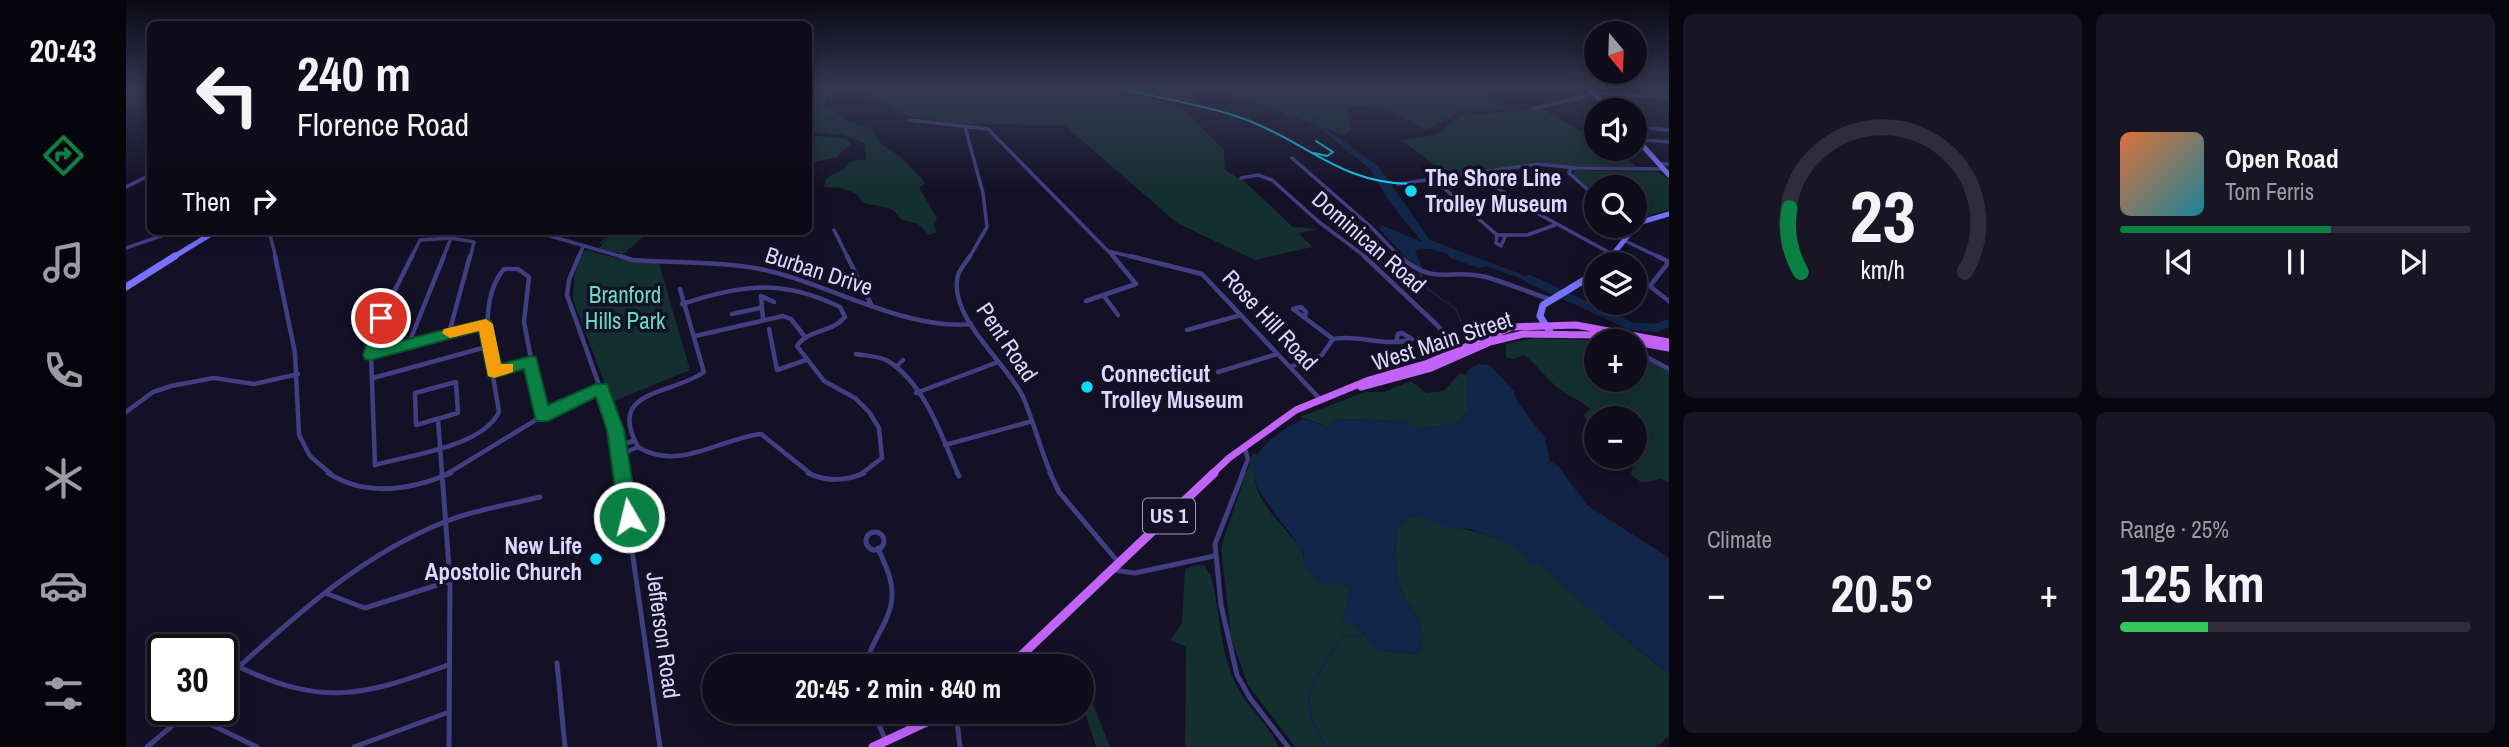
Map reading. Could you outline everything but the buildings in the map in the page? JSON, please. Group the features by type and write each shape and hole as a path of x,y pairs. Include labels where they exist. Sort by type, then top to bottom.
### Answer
{"main road":[{"path":"1647,151 1669,176"},
{"path":"1647,220 1669,214"},
{"path":"126,287 210,235"},
{"path":"1614,252 1623,240"},
{"path":"1550,332 1544,324 1540,310 1552,298 1584,281"},
{"name":"West Main Street","path":"1460,353 1502,329 1544,324"},
{"name":"US 1","path":"1544,324 1584,330"},
{"name":"US 1","path":"1550,332 1584,331"},
{"name":"West Main Street","path":"1023,654 1243,446 1279,419 1320,399 1408,375 1510,336 1550,332"},
{"name":"US 1","path":"1647,340 1669,342"},
{"name":"US 1","path":"1647,343 1669,348"},
{"path":"873,747 923,724"}],"street":[{"path":"924,122 988,129 1137,283 1133,287 1086,301"},
{"name":"Pent Road","path":"966,127 963,131 982,189 988,227 957,279 959,302 971,324 1023,396 1030,422 1059,492 1116,567"},
{"path":"1647,128 1669,130"},
{"path":"1647,140 1669,142"},
{"path":"1292,158 1370,226 1413,268 1437,277 1461,274 1485,277 1552,298"},
{"path":"1398,184 1538,164 1561,166 1584,185"},
{"path":"1658,164 1669,164"},
{"path":"1569,170 1662,169"},
{"path":"1479,173 1522,205 1604,252"},
{"name":"Dominican Road","path":"1241,178 1258,175 1272,180 1380,270 1437,326 1460,353"},
{"path":"126,187 147,176"},
{"path":"1435,180 1497,235 1505,237 1545,231 1556,224"},
{"path":"834,230 872,306"},
{"path":"126,248 163,235"},
{"path":"270,235 292,329 298,373 296,424 303,446 322,468 345,481 374,489 405,488 445,477 564,403 601,388"},
{"name":"Burban Drive","path":"546,235 632,260 755,268 872,306 947,326 971,324"},
{"path":"1497,235 1498,246 1504,244 1505,237"},
{"path":"408,344 451,238"},
{"path":"449,333 474,242 451,238 420,240 381,318 371,355 375,465 440,449 477,435 496,419 499,412 486,324 498,276 504,269 512,268 525,272 529,277 524,322 542,416"},
{"path":"1623,240 1669,262 1650,286"},
{"name":"Jefferson Road","path":"583,247 569,280 567,295 601,388 618,446 660,747"},
{"name":"Rose Hill Road","path":"1108,251 1202,274 1320,399"},
{"path":"680,289 682,303 695,336 704,372 698,378 663,388 634,406 628,421 633,441 638,447 653,455 674,457 761,434 814,477 855,477 871,470 882,458 883,445 869,412 855,398 824,381 797,346 805,337 838,327 845,317 837,305 782,286 758,283 682,303"},
{"path":"1647,284 1669,300"},
{"path":"815,297 822,289"},
{"path":"763,319 761,296 774,302"},
{"path":"1104,296 1118,315"},
{"path":"732,314 760,308"},
{"path":"1187,330 1241,315"},
{"path":"1305,316 1333,339"},
{"path":"695,336 763,319 788,317 805,337"},
{"path":"371,355 486,324"},
{"path":"769,329 777,370 807,360"},
{"path":"1333,339 1352,335 1373,342 1396,342"},
{"path":"1290,367 1329,351 1333,339"},
{"path":"373,378 490,346"},
{"path":"856,354 885,359 896,367 916,393 959,476"},
{"path":"1218,372 1277,354"},
{"path":"1647,357 1667,367"},
{"path":"896,367 903,360"},
{"path":"494,372 531,362"},
{"path":"916,393 998,362"},
{"path":"126,412 153,392 182,384 214,378 254,384 298,373"},
{"path":"456,382 458,413 438,419 416,425 415,393 456,382"},
{"path":"438,419 445,477 445,521 450,581 449,747"},
{"path":"945,445 1030,422"},
{"path":"618,446 633,441"},
{"path":"1243,446 1248,459 1215,544 1214,556 1225,632 1237,675 1250,698 1288,747"},
{"path":"619,455 638,447"},
{"path":"449,665 356,695 289,690 239,667 324,593 393,548 445,521 540,497"},
{"path":"868,654 892,602 890,579 878,548"},
{"path":"1116,567 1135,573 1214,556"},
{"path":"324,593 365,608 450,581"},
{"path":"557,663 565,747"},
{"path":"354,747 449,712"},
{"path":"879,724 887,741"},
{"path":"959,724 960,747"},
{"path":"146,747 172,725"},
{"path":"215,725 257,747"}],"green space":[{"path":"812,122 849,122 872,129 882,145 901,157 923,180 925,184 919,187 937,218 934,226 937,232 929,235 918,224 902,220 892,209 864,203 856,194 842,188 824,187 826,178 844,169 849,162 866,159 865,143 842,135 812,132"},
{"path":"946,122 1196,122 1224,150 1225,170 1245,182 1293,227 1319,229 1299,233 1312,247 1255,260 1177,223 1064,125"},
{"path":"1307,122 1349,122 1351,131 1342,135"},
{"path":"1411,122 1441,122 1427,130"},
{"path":"1453,122 1565,122 1584,132 1584,161 1629,161 1637,167 1573,166 1539,162 1448,176 1402,140 1434,135"},
{"path":"812,135 846,139 851,144 835,158 812,162"},
{"path":"1576,170 1659,172 1669,180 1669,210 1647,216 1647,175 1584,175 1584,184 1573,174"},
{"path":"610,235 645,235 624,254 598,249"},
{"name":"Branford Hills Park","path":"587,250 628,261 659,263 690,370 612,402 573,300 574,278 582,252"},
{"path":"1534,338 1584,340 1584,392 1647,392 1647,359 1669,371 1669,482 1661,479 1642,483 1631,475 1632,469 1647,469 1647,406 1586,406 1561,390 1524,355 1513,359 1506,357 1506,344"},
{"path":"1460,373 1467,375 1467,412 1455,424 1419,429 1403,421 1336,419 1329,427 1300,417 1365,392 1384,392 1411,381 1426,393 1444,391"},
{"path":"1253,453 1259,457 1255,482 1266,505 1299,546 1307,568 1324,578 1351,587 1343,620 1354,626 1378,648 1417,654 1422,645 1421,627 1399,584 1396,569 1397,536 1404,522 1417,515 1490,536 1531,557 1669,674 1669,736 1656,747 1295,747 1248,685 1231,638 1221,547"},
{"path":"1204,565 1211,576 1232,675 1278,747 1185,747 1186,647 1170,640 1182,624 1185,569"},
{"path":"1094,706 1110,747 1096,747 1089,724 1094,724"}],"water":[{"path":"1312,122 1318,122 1379,167 1430,240 1531,278 1526,281 1486,266 1479,268 1431,249 1415,250 1423,271 1379,228 1381,225 1422,242 1388,200 1371,170"},
{"path":"1478,364 1490,365 1514,391 1516,400 1545,438 1550,461 1559,467 1587,505 1669,558 1669,674 1592,612 1539,564 1530,563 1515,547 1469,529 1449,528 1417,515 1399,528 1395,548 1396,569 1399,584 1421,627 1422,645 1417,654 1378,648 1353,625 1342,620 1351,587 1335,583 1322,584 1305,566 1301,549 1263,496 1256,481 1254,466 1260,451 1276,436 1303,419 1329,427 1335,419 1403,421 1420,429 1455,424 1467,412 1467,371"}],"waterway":[{"path":"829,122 835,125 834,128 861,129 874,136 872,147"},
{"path":"601,243 608,235"},
{"path":"1419,272 1429,290 1456,309 1465,331"},
{"path":"1529,279 1631,326 1656,328 1669,323"},
{"path":"1326,747 1310,713 1310,690 1340,638 1344,634 1360,638 1365,633"}],"tram line":[{"path":"1252,122 1364,177 1411,184"},
{"path":"1314,153 1327,156 1333,152 1316,141"}],"slow traffic":[{"path":"450,333 486,324 494,372 507,368"}],"place":[{"name":"The Shore Line Trolley Museum","path":"1411,191"},
{"name":"Connecticut Trolley Museum","path":"1087,387"},
{"name":"New Life Apostolic Church","path":"596,559"}],"route":[{"path":"381,318 371,355 486,324 494,372 531,362 542,416 564,403 601,388 615,430 629,517"}]}
